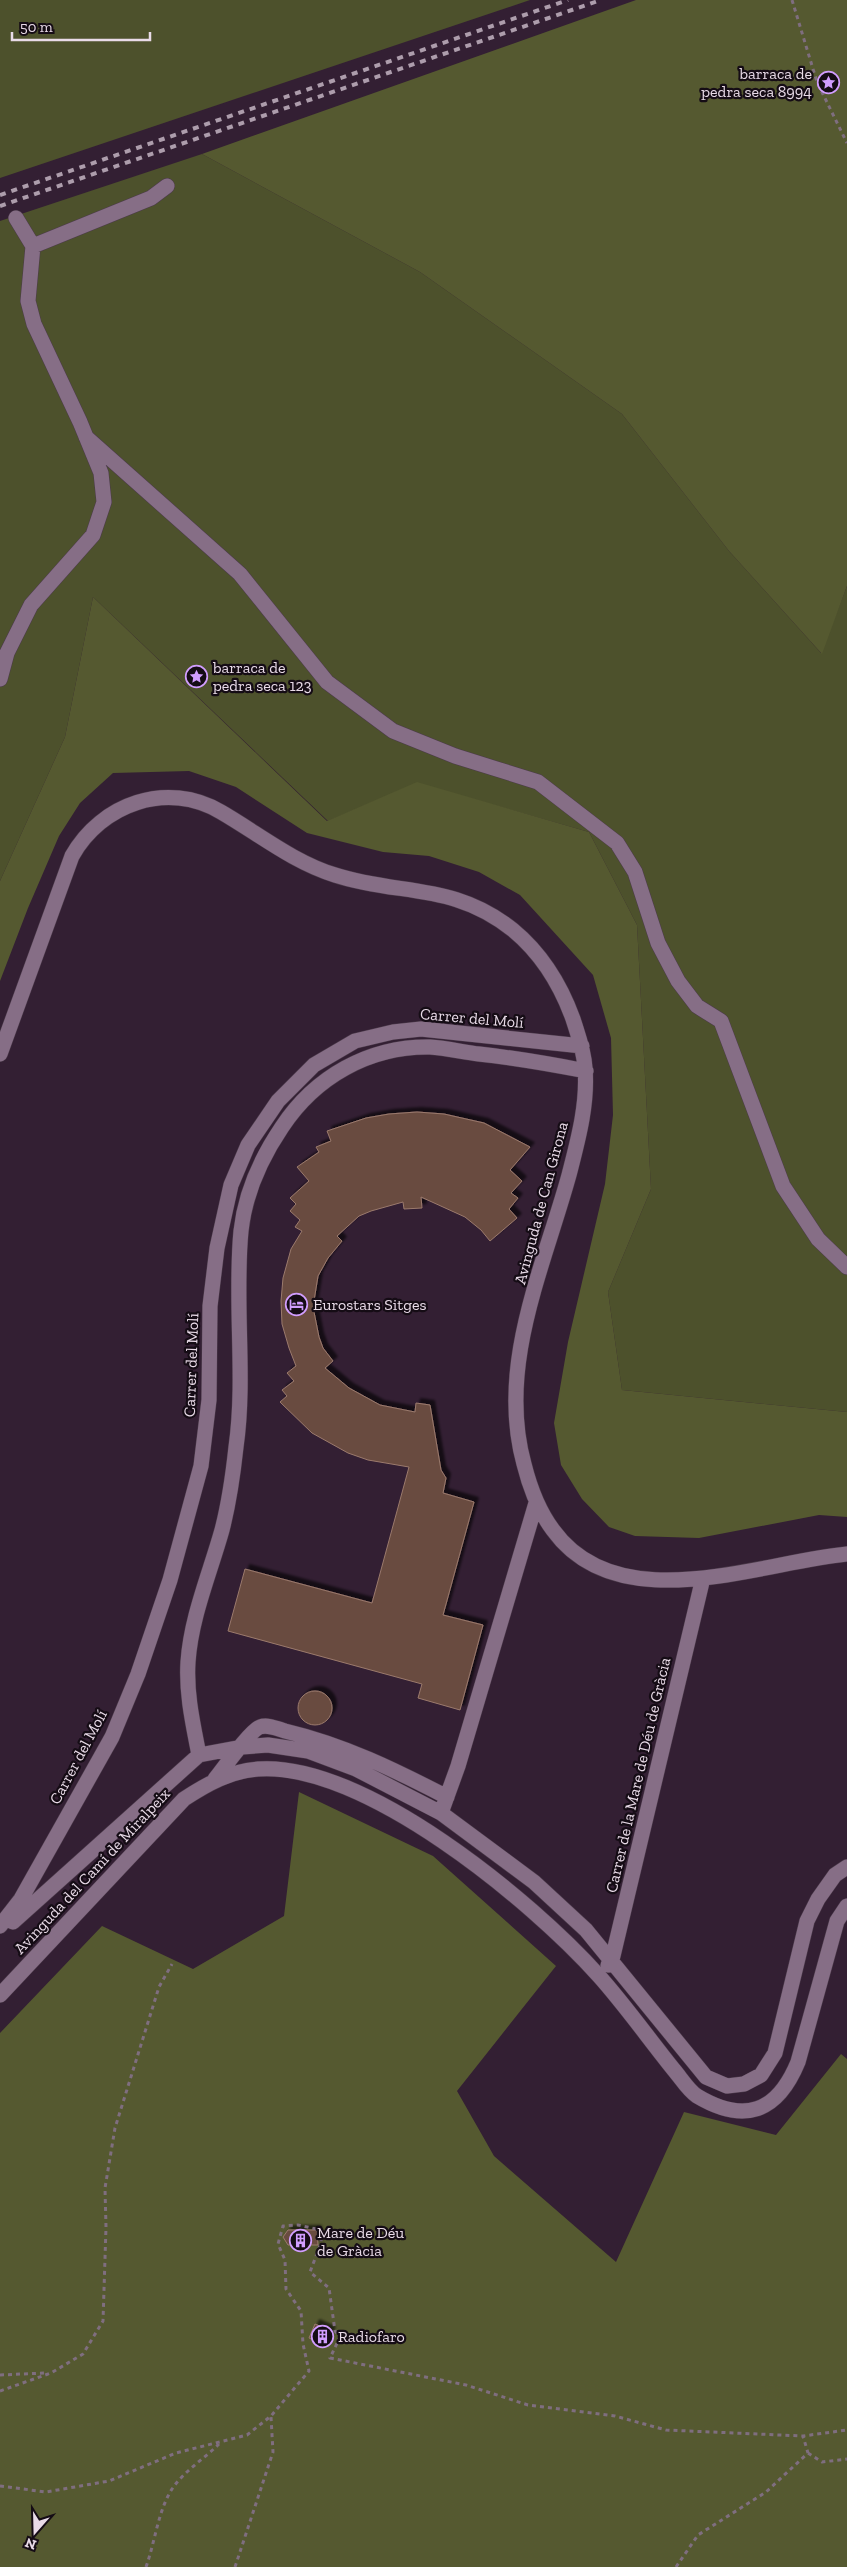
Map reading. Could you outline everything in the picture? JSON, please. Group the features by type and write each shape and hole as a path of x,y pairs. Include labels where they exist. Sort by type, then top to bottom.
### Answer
{"street":[{"path":"33,246 151,198 167,186"},
{"path":"0,679 8,653 31,605 93,535 104,502 101,473 34,324 28,301 33,246 16,218"},
{"path":"86,437 240,574 327,682 393,730 455,756 538,782 617,843 635,872 658,943 678,981 697,1006 721,1021 784,1186 818,1239 847,1267"},
{"name":"Avinguda de Can Girona","path":"0,1054 72,856 82,838 110,814 124,807 156,798 190,801 217,810 287,854 334,875 352,880 436,893 476,906 490,914 531,946 556,979 566,998 582,1046 586,1071 580,1135 524,1325 517,1362 515,1401 518,1432 521,1453 536,1503 564,1544 582,1559 602,1569 649,1581 703,1578 847,1554"},
{"name":"Carrer del Molí","path":"0,1926 21,1899 112,1737 138,1674 170,1580 201,1466 209,1400 210,1306 217,1248 231,1185 248,1145 278,1101 314,1064 355,1041 393,1032 421,1030 582,1046"},
{"name":"Carrer del Molí","path":"199,1755 188,1694 188,1663 191,1633 223,1527 239,1430 241,1231 256,1171 273,1140 290,1114 331,1075 366,1057 393,1050 431,1047 530,1060 586,1071"},
{"path":"441,1813 536,1503"},
{"name":"Carrer de la Mare de Déu de Gràcia","path":"599,1976 612,1960 703,1578"},
{"path":"214,1780 242,1747 250,1734 258,1727 266,1726 332,1744 365,1756 447,1797"},
{"path":"199,1755 242,1747 268,1745 288,1747 330,1758 393,1787 441,1813 534,1882 586,1930 706,2077 727,2086 744,2084 761,2075 775,2053 807,1921 818,1899 835,1876 847,1867"},
{"name":"Avinguda del Camí de Miralpeix","path":"0,1933 199,1755"},
{"name":"Avinguda del Camí de Miralpeix","path":"0,1995 184,1799 214,1780 238,1772 259,1768 296,1770 361,1795 404,1818 480,1868 538,1916 599,1976 694,2095 732,2112 766,2105 790,2081 798,2062 837,1921 847,1906"}],"path":[{"path":"792,0 817,82 847,143"},
{"path":"0,2391 51,2373 83,2354 103,2321 106,2227 105,2188 115,2128 159,1987 172,1964"},
{"path":"0,2486 46,2492 109,2481 176,2453 247,2435 271,2416 309,2371 303,2344 301,2311 286,2289 285,2260 278,2244 283,2226 298,2225 321,2230 320,2243 310,2272 329,2288 335,2332 340,2337 330,2358 466,2385 528,2405 615,2416 666,2430 803,2436 847,2430"},
{"path":"0,2375 51,2373"},
{"path":"235,2567 273,2452 271,2416"},
{"path":"803,2436 808,2453 822,2462 847,2459"},
{"path":"146,2567 155,2542 160,2514 172,2489 204,2455 220,2443"},
{"path":"676,2567 698,2534 766,2492 808,2453"}],"green space":[{"path":"0,0 530,0 0,178"},
{"path":"636,0 847,0 847,586 822,654 729,551 622,414 420,272 202,154"},
{"path":"202,154 420,272 622,414 729,551 821,653 847,586 847,1412 622,1390 608,1292 651,1189 637,925 589,832 417,783 328,821 93,597 65,737 0,881 0,221"},
{"path":"93,597 327,821 417,782 589,832 637,925 651,1189 608,1292 622,1390 847,1412 847,1517 819,1515 699,1538 635,1536 609,1527 582,1499 561,1465 554,1423 568,1342 605,1184 613,1115 611,1038 593,975 520,895 479,872 429,856 383,852 307,833 236,787 189,771 113,773 80,803 59,836 28,908 0,981 0,881 65,737"},
{"path":"299,1792 433,1856 556,1966 457,2091 494,2156 616,2262 684,2112 776,2135 841,2054 847,2059 847,2567 0,2567 0,2033 102,1926 193,1969 284,1916"}],"building":[{"path":"417,1112 444,1114 484,1123 530,1147 510,1170 522,1181 511,1193 518,1198 509,1209 517,1218 490,1241 481,1230 465,1217 421,1197 422,1208 404,1209 403,1202 359,1216 337,1236 342,1241 328,1258 318,1276 313,1307 323,1348 333,1361 325,1368 349,1388 380,1405 415,1412 416,1403 430,1405 441,1470 446,1478 443,1493 474,1502 443,1615 483,1625 460,1710 418,1698 422,1684 228,1631 245,1569 372,1603 409,1467 368,1460 348,1453 312,1433 280,1402 287,1396 282,1390 294,1381 287,1373 296,1366 282,1324 281,1301 283,1278 291,1249 302,1231 295,1227 300,1220 290,1211 296,1204 290,1198 309,1181 297,1167 319,1152 316,1147 331,1141 327,1131 366,1118"},
{"path":"315,1691 327,1696 332,1708 327,1720 315,1725 303,1720 298,1708 303,1696"},
{"name":"Mare de Déu de Gràcia","path":"288,2230 317,2230 318,2245 288,2245 283,2237"},
{"name":"Radiofaro","path":"315,2324 331,2331 325,2345 309,2338"}],"railway":[{"path":"0,195 568,0"},
{"path":"0,206 601,0"}],"place":[{"name":"barraca de pedra seca 8994","path":"828,82"},
{"name":"barraca de pedra seca 123","path":"197,676"},
{"name":"Eurostars Sitges","path":"297,1304"},
{"name":"Mare de Déu de Gràcia","path":"301,2241"},
{"name":"Radiofaro","path":"322,2336"}]}
